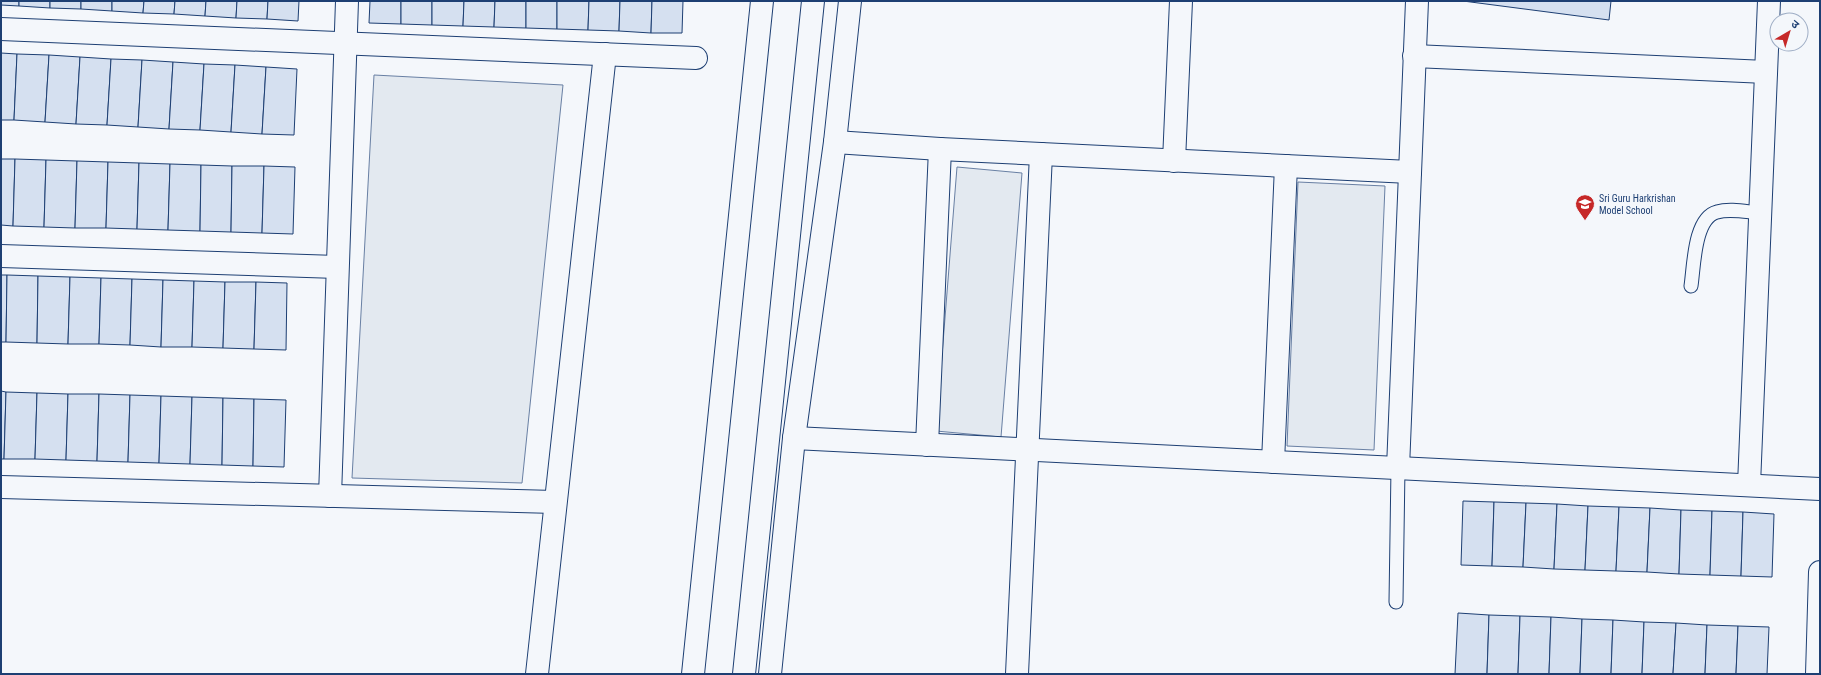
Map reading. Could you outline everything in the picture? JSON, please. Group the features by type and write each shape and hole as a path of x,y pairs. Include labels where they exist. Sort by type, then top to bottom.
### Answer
{"street":[{"path":"330,496 346,1"},
{"path":"693,674 762,1"},
{"path":"744,674 812,1"},
{"path":"770,674 794,438 836,142 850,1"},
{"path":"1174,161 1181,1"},
{"path":"1398,468 1417,1"},
{"path":"1749,485 1769,1"},
{"path":"1,29 696,58"},
{"path":"536,674 605,54"},
{"path":"1414,56 1766,72"},
{"path":"836,142 940,149 1410,172"},
{"path":"927,445 940,149"},
{"path":"1018,674 1041,154"},
{"path":"1273,462 1286,166"},
{"path":"1,256 337,267"},
{"path":"794,438 1820,488"},
{"path":"1,487 555,502"},
{"path":"1817,674 1820,572"}],"lane":[{"path":"1691,286 1697,242 1701,228 1707,217 1717,212 1760,213"},
{"path":"1396,602 1398,468"}],"shaded area":[{"path":"374,75 563,85 522,483 352,478"},
{"path":"957,167 1022,173 1001,437 936,431"},
{"path":"1298,182 1385,186 1374,450 1287,446"}],"building":[{"path":"1,1 19,1 19,6 1,5"},
{"path":"19,1 50,1 50,8 19,6"},
{"path":"50,1 81,1 81,9 50,8"},
{"path":"81,1 112,1 112,11 81,9"},
{"path":"112,1 144,1 143,13 112,11"},
{"path":"144,1 175,1 174,14 143,13"},
{"path":"175,1 206,1 205,16 174,14"},
{"path":"206,1 237,1 236,18 205,16"},
{"path":"237,1 268,1 267,19 236,18"},
{"path":"268,1 299,1 298,21 267,19"},
{"path":"370,1 401,1 401,24 369,23"},
{"path":"401,1 432,1 432,25 401,24"},
{"path":"432,1 464,1 463,26 432,25"},
{"path":"464,1 495,1 494,27 463,26"},
{"path":"495,1 526,1 526,28 494,27"},
{"path":"526,1 557,1 557,29 526,28"},
{"path":"557,1 589,1 588,30 557,29"},
{"path":"589,1 620,1 619,31 588,30"},
{"path":"620,1 652,1 651,33 619,31"},
{"path":"652,1 683,1 682,33 651,33"},
{"path":"1463,1 1611,1 1609,20"},
{"path":"1,53 17,54 14,120 1,120"},
{"path":"17,54 49,55 45,122 14,120"},
{"path":"49,55 80,57 76,124 45,122"},
{"path":"80,57 111,59 107,125 76,124"},
{"path":"111,59 142,60 138,127 107,125"},
{"path":"142,60 173,62 169,129 138,127"},
{"path":"173,62 204,64 200,130 169,129"},
{"path":"204,64 235,65 231,132 200,130"},
{"path":"235,65 266,67 262,134 231,132"},
{"path":"266,67 297,69 294,135 262,134"},
{"path":"1,159 15,159 13,226 1,225"},
{"path":"15,159 46,160 44,227 13,226"},
{"path":"46,160 77,161 75,228 44,227"},
{"path":"77,161 108,162 106,228 75,228"},
{"path":"108,162 139,163 137,229 106,228"},
{"path":"139,163 170,164 168,230 137,229"},
{"path":"170,164 201,165 200,231 168,230"},
{"path":"201,165 232,166 231,232 200,231"},
{"path":"232,166 264,166 262,233 231,232"},
{"path":"264,166 295,167 293,234 262,233"},
{"path":"1,275 7,275 6,342 1,342"},
{"path":"7,275 38,276 37,343 6,342"},
{"path":"38,276 70,277 68,344 37,343"},
{"path":"70,277 101,278 99,344 68,344"},
{"path":"101,278 132,279 130,345 99,344"},
{"path":"132,279 163,280 161,347 130,345"},
{"path":"163,280 194,281 192,347 161,347"},
{"path":"194,281 225,282 223,348 192,347"},
{"path":"225,282 256,282 254,349 223,348"},
{"path":"256,282 287,283 286,350 254,349"},
{"path":"1,391 6,392 4,459 1,459"},
{"path":"6,392 37,393 35,459 4,459"},
{"path":"37,393 68,394 66,460 35,459"},
{"path":"68,394 99,394 97,461 66,460"},
{"path":"99,394 130,395 128,462 97,461"},
{"path":"130,395 161,396 159,463 128,462"},
{"path":"161,396 192,397 190,464 159,463"},
{"path":"192,397 223,398 222,465 190,464"},
{"path":"223,398 254,399 253,466 222,465"},
{"path":"254,399 286,400 284,467 253,466"},
{"path":"1463,501 1494,502 1492,566 1461,565"},
{"path":"1494,502 1526,503 1523,567 1492,566"},
{"path":"1526,503 1557,504 1554,569 1523,567"},
{"path":"1557,504 1588,506 1585,570 1554,569"},
{"path":"1588,506 1619,507 1616,571 1585,570"},
{"path":"1619,507 1650,508 1647,572 1616,571"},
{"path":"1650,508 1681,510 1679,574 1647,572"},
{"path":"1681,510 1712,511 1710,575 1679,574"},
{"path":"1712,511 1743,512 1741,576 1710,575"},
{"path":"1743,512 1774,514 1772,577 1741,576"},
{"path":"1458,613 1489,615 1487,674 1455,674"},
{"path":"1489,615 1520,616 1518,674 1487,674"},
{"path":"1520,616 1551,617 1549,674 1518,674"},
{"path":"1551,617 1582,619 1580,674 1549,674"},
{"path":"1582,619 1613,620 1611,674 1580,674"},
{"path":"1613,620 1644,622 1642,674 1611,674"},
{"path":"1644,622 1676,623 1673,674 1642,674"},
{"path":"1676,623 1707,625 1705,674 1673,674"},
{"path":"1707,625 1738,626 1736,674 1705,674"},
{"path":"1738,626 1769,627 1767,674 1736,674"}],"place":[{"name":"Sri Guru Harkrishan Model School","path":"1585,221"}]}
